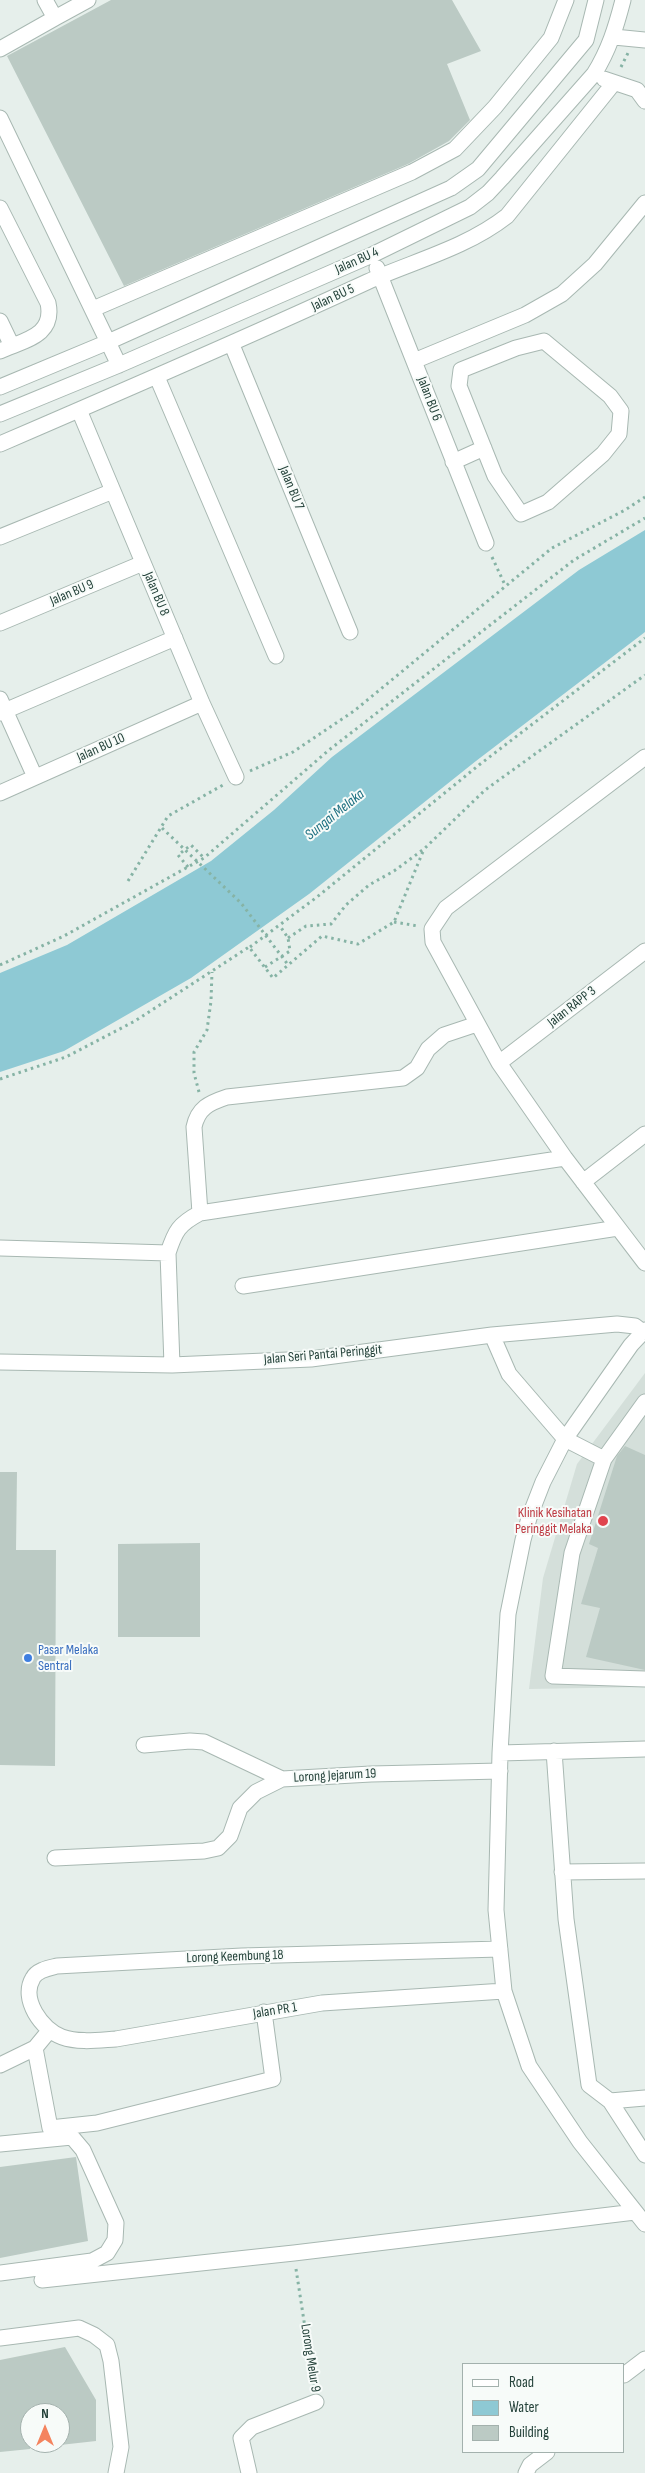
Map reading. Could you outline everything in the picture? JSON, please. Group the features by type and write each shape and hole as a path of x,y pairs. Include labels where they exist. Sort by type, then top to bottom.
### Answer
{"street":[{"path":"45,0 55,18"},
{"path":"0,49 88,0"},
{"path":"93,310 412,172 455,149 495,107 550,38 566,0"},
{"name":"Jalan BU 4","path":"0,387 108,342 451,188 466,179 489,156 586,40 596,0"},
{"name":"Jalan BU 4","path":"0,414 119,365 372,255 470,207 488,193 594,74 606,56 614,37 623,0"},
{"path":"614,37 639,40"},
{"path":"594,74 613,84 637,90 645,101"},
{"name":"Jalan BU 5","path":"0,444 232,345 380,276 488,231 507,216 613,84"},
{"path":"0,118 119,365"},
{"path":"414,361 524,315 562,294 595,264 645,203"},
{"path":"0,208 48,303 50,314 48,324 42,332 6,348 0,321"},
{"name":"Jalan BU 6","path":"372,255 486,543"},
{"path":"544,341 610,396 621,411 619,434 603,454 548,502 521,514 495,476 484,448 459,386 461,370 516,348 544,341"},
{"name":"Jalan BU 7","path":"232,345 350,632"},
{"path":"157,377 276,656"},
{"name":"Jalan BU 8","path":"79,410 202,703 236,777"},
{"path":"454,462 484,448"},
{"path":"0,538 113,491"},
{"name":"Jalan BU 9","path":"0,623 143,563"},
{"path":"35,777 2,707 175,638"},
{"name":"Jalan BU 10","path":"0,792 202,703"},
{"path":"645,757 446,908 432,929 433,942 499,1063 565,1158 645,1263"},
{"name":"Jalan RAPP 3","path":"499,1063 645,951"},
{"path":"200,1213 194,1127 196,1116 203,1107 227,1098 403,1078 417,1068 428,1049 444,1035 477,1024"},
{"path":"583,1182 645,1134"},
{"path":"172,1365 168,1253 174,1235 183,1222 200,1213 565,1158"},
{"path":"243,1286 618,1228"},
{"path":"0,1248 168,1253"},
{"name":"Jalan Seri Pantai Peringgit","path":"0,1362 172,1365 311,1359 492,1335 627,1324 644,1331"},
{"path":"644,1331 631,1345 565,1439 543,1482 529,1518 508,1614 500,1753 496,1910 504,1991 529,2066 580,2142 645,2224"},
{"path":"492,1335 509,1374 565,1439 604,1459"},
{"path":"645,1402 604,1459 572,1553 553,1676 645,1679"},
{"path":"144,1745 190,1741 204,1742 282,1779"},
{"path":"500,1753 645,1749"},
{"path":"554,1751 566,1919 590,2085 610,2101 645,2155"},
{"name":"Lorong Jejarum 19","path":"55,1858 204,1851 218,1848 230,1836 240,1808 256,1792 282,1779 391,1773 500,1771"},
{"path":"562,1872 645,1871"},
{"name":"Lorong Keembung 18","path":"49,2031 38,2017 32,2003 30,1989 33,1977 42,1970 57,1966 242,1956 500,1949"},
{"name":"Jalan PR 1","path":"49,2031 63,2038 87,2041 116,2039 322,2003 504,1991"},
{"path":"35,2048 50,2128 97,2123 273,2079 264,2012"},
{"path":"0,2065 35,2048 49,2031"},
{"path":"610,2101 645,2098"},
{"path":"0,2144 72,2137 83,2150 116,2224 115,2240 107,2253 92,2261 0,2273"},
{"path":"42,2280 294,2253 635,2212"},
{"path":"0,2338 79,2328 94,2335 106,2345 111,2361 121,2447 116,2473"},
{"path":"625,2374 645,2359"},
{"name":"Lorong Melur 9","path":"249,2473 241,2438 252,2427 316,2402"},
{"path":"526,2473 530,2465 546,2453"}],"path":[{"path":"613,84 639,40"},
{"path":"128,882 168,816 236,777 293,752 354,711 552,548 645,497"},
{"path":"0,965 64,936 204,858 329,750 574,560 645,518"},
{"path":"486,543 505,585"},
{"path":"0,1079 66,1057 135,1021 250,947 280,926 479,765 645,638"},
{"path":"288,938 306,926 331,924 346,905 364,890 424,849 485,790 645,675"},
{"path":"162,828 241,903 289,966"},
{"path":"188,867 178,855 190,845 204,858"},
{"path":"250,947 273,978 322,936 358,944 394,922 424,849"},
{"path":"394,922 432,929"},
{"path":"265,967 290,950 288,938 280,926"},
{"path":"203,1107 194,1073 194,1052 207,1030 212,972"},
{"name":"Lorong Melur 9","path":"294,2253 316,2402"}],"shaded area":[{"name":"Klinik Kesihatan Peringgit Melaka","path":"645,1373 645,1687 529,1689 543,1578 577,1464"}],"water":[{"name":"Sungai Melaka","path":"645,530 645,632 476,761 309,894 191,978 64,1051 0,1072 0,973 67,945 211,861 274,810 332,757 579,570"}],"building":[{"path":"111,0 452,0 481,51 447,64 470,120 449,141 408,164 124,286 7,56"},
{"path":"625,1446 645,1455 645,1670 586,1657 600,1608 581,1604 598,1548 589,1544 617,1456"},
{"name":"Pasar Melaka Sentral","path":"0,1472 17,1472 16,1550 56,1550 55,1766 0,1765"},
{"path":"200,1543 200,1637 118,1637 118,1544"},
{"path":"76,2157 88,2241 0,2258 0,2167"},
{"path":"65,2347 96,2400 96,2441 70,2444 70,2403 20,2403 20,2450 0,2452 0,2360"}],"place":[{"name":"Klinik Kesihatan Peringgit Melaka","path":"603,1521"},
{"name":"Pasar Melaka Sentral","path":"28,1658"}]}
